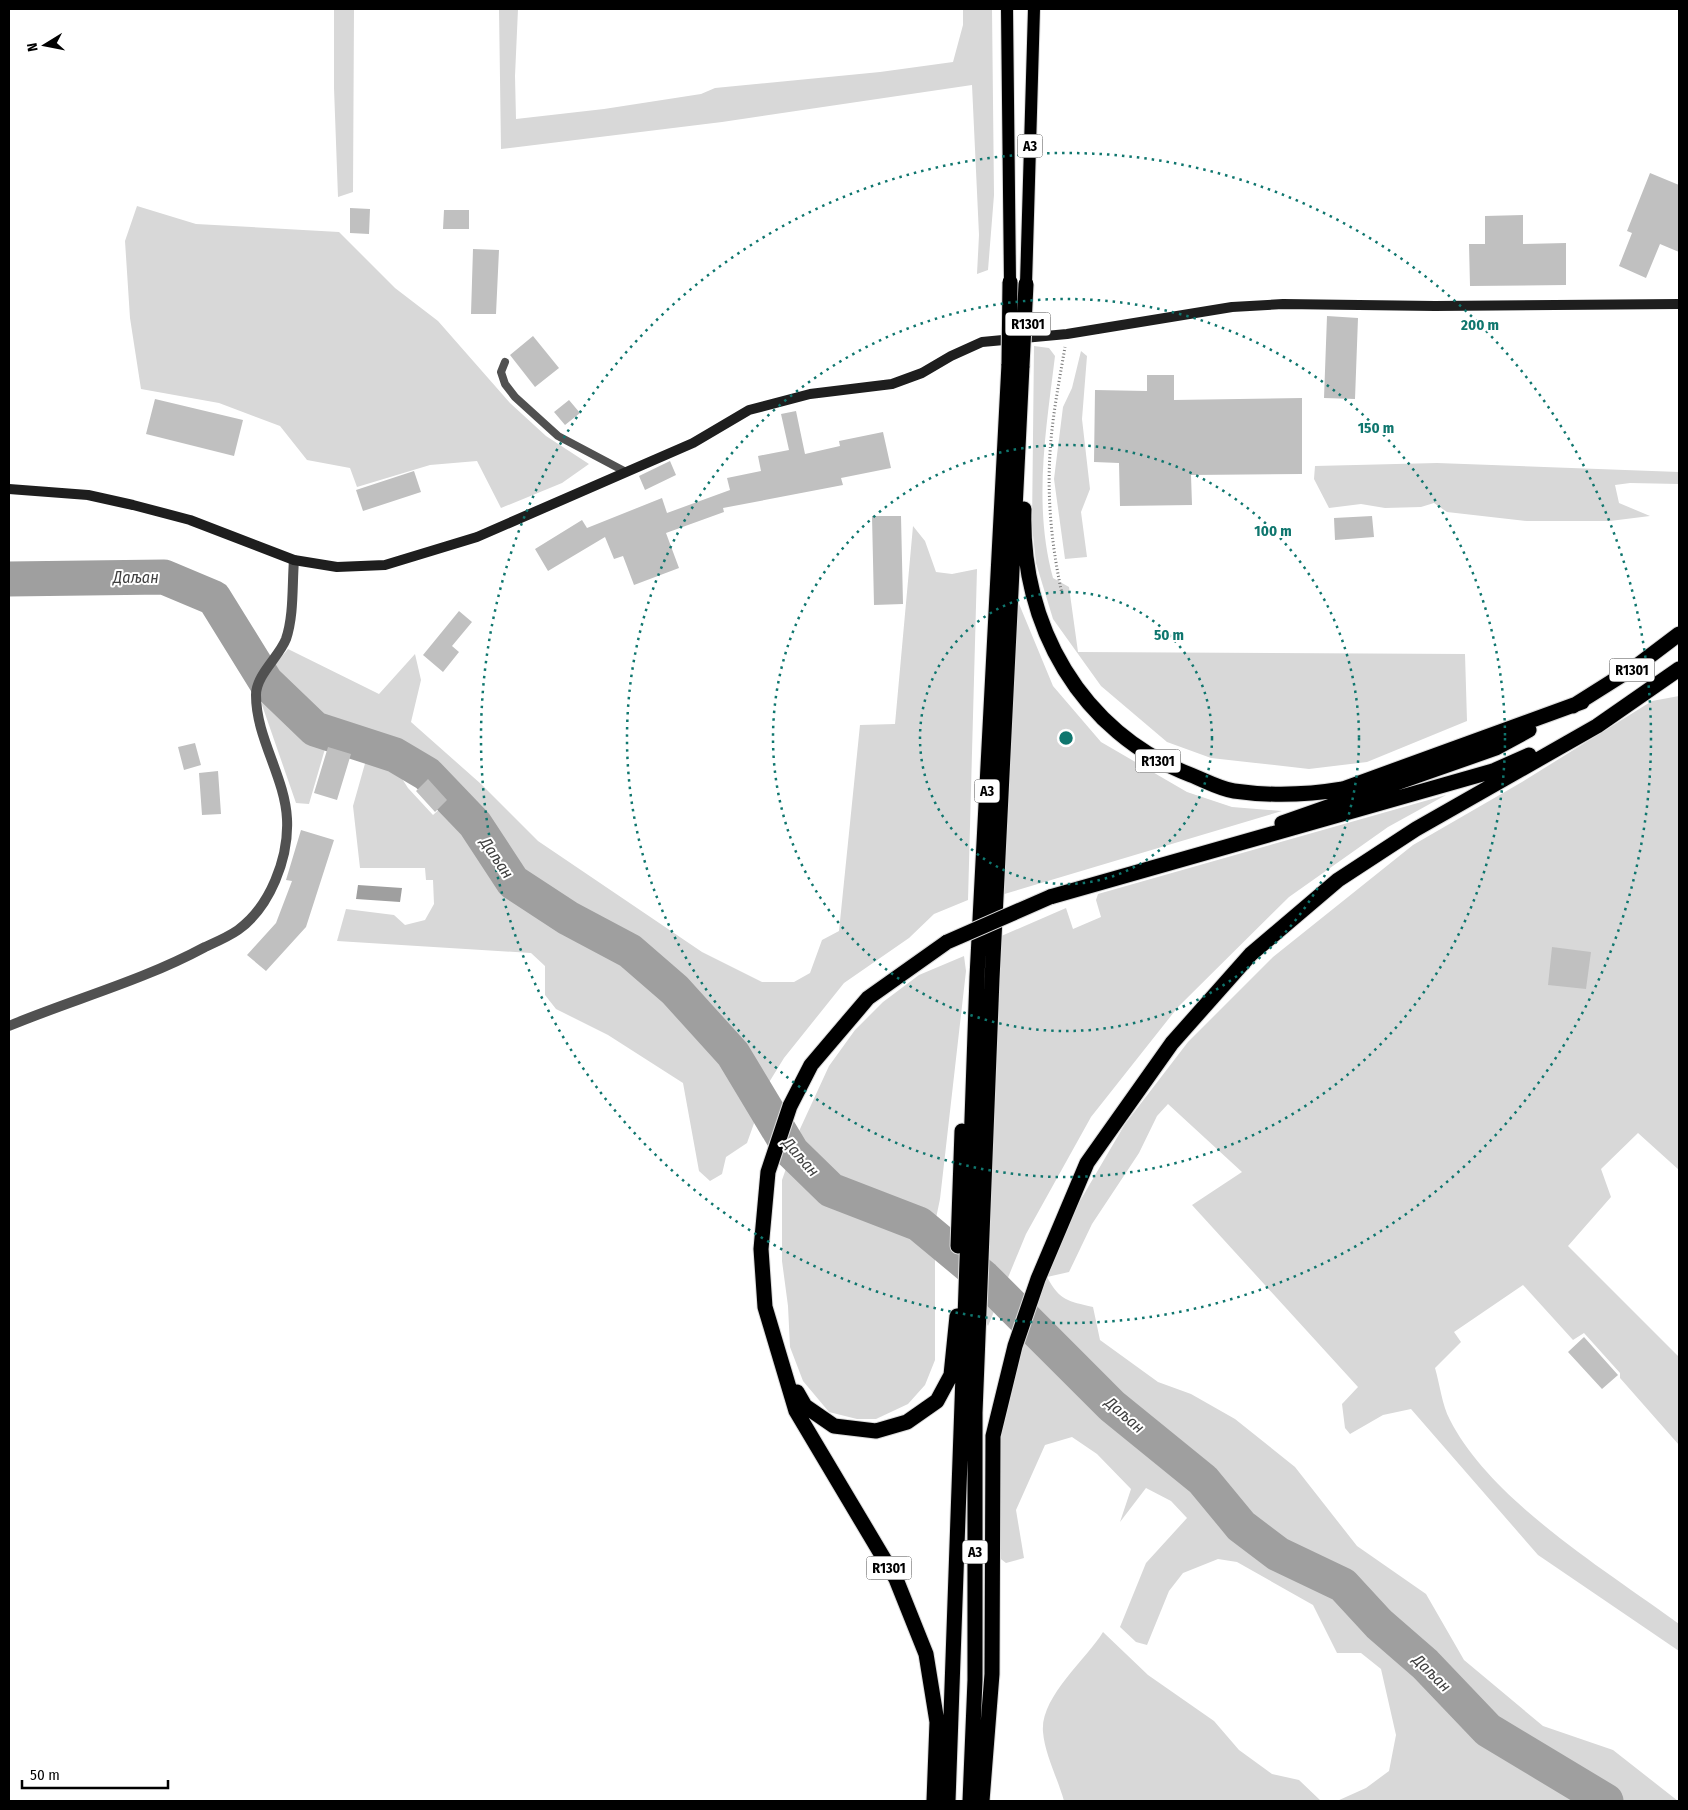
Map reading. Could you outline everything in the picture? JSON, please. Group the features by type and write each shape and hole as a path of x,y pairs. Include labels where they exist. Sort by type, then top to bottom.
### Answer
{"highway":[{"name":"A3","path":"970,1217 992,979 1020,365 1010,282"},
{"name":"A3","path":"948,1801 968,1306 977,977 1026,284"},
{"name":"R1301","path":"1020,365 1027,574 1042,628 1079,693 1118,734 1165,765 1232,791 1318,793 1343,789 1582,702"},
{"name":"R1301","path":"1188,856 1496,748 1582,702 1638,666 1679,634"},
{"name":"R1301","path":"982,1801 992,1674 993,1436 1015,1346 1038,1279 1087,1163 1172,1043 1251,954 1346,875 1416,829 1597,726 1672,680 1679,668"},
{"name":"R1301","path":"934,1801 937,1722 926,1654 896,1578 796,1411 765,1307 761,1249 768,1172 790,1106 811,1065 868,998 947,942 1050,897 1188,856 1310,824 1493,771 1597,726"},
{"name":"R1301","path":"778,1355 805,1406 834,1426 876,1431 907,1422 937,1401 951,1375 968,1306 970,1217"},
{"name":"A3","path":"968,1306 975,1413 975,1680 970,1801"}],"main road":[{"name":"A3","path":"1007,9 1010,282"},
{"name":"A3","path":"1026,284 1034,9"}],"street":[{"path":"9,489 88,495 133,505 190,520 294,560 337,567 385,565 478,537 694,443 749,410 810,394 892,384 922,373 951,356 982,342 1067,334 1232,307 1283,304 1435,306 1679,304"},
{"path":"9,1026 125,984 193,954 239,929 260,908 274,884 284,849 287,820 283,798 263,732 256,694 261,679 280,653 286,637 290,618 294,560"}],"lane":[{"path":"505,362 502,372 505,384 515,397 558,436 626,472"}],"path":[{"path":"1062,594 1055,561 1049,492 1050,452 1067,334"}],"shaded area":[{"path":"334,9 354,9 353,192 338,197 334,88"},
{"path":"499,9 518,9 515,76 516,119 604,109 701,94 715,88 880,72 953,62 963,25 963,9 992,9 994,195 988,270 977,274 979,235 972,85 722,122 501,149"},
{"path":"137,206 196,224 339,232 395,288 438,321 510,403 546,436 589,464 562,483 501,508 477,461 430,465 357,487 350,468 307,460 280,426 219,403 141,389 130,318 125,241"},
{"path":"1034,346 1049,348 1055,356 1043,467 1044,523 1047,551 1053,578 1069,587 1078,652 1465,654 1467,721 1367,762 1309,769 1211,758 1167,742 1101,686 1053,619 1036,563 1032,526"},
{"path":"1081,351 1087,356 1082,419 1090,489 1081,512 1087,557 1065,559 1054,479 1063,407 1072,388"},
{"path":"1437,463 1679,472 1679,484 1630,483 1615,485 1619,503 1650,516 1610,521 1527,521 1447,512 1434,503 1421,507 1385,508 1361,504 1329,508 1314,479 1315,466"},
{"path":"913,526 925,541 936,572 952,574 977,569 968,900 934,914 909,938 844,983 784,1058 768,1084 747,1143 726,1157 722,1174 710,1181 699,1171 683,1083 608,1035 556,1009 545,995 545,966 531,953 337,941 346,909 394,915 405,925 425,920 434,904 433,880 426,880 425,868 360,868 353,806 366,760 364,753 327,742 309,804 296,803 262,705 264,688 269,674 288,649 379,694 415,654 421,680 411,722 481,784 538,841 702,952 762,982 794,982 810,973 822,940 839,931 860,725 895,724","holes":["410,756 435,773 456,794 433,815 408,788 397,771"]},
{"path":"1017,599 1053,686 1101,742 1187,792 1232,807 1282,811 1001,895"},
{"path":"1679,696 1679,1170 1638,1133 1601,1169 1611,1197 1568,1246 1679,1357 1679,1445 1620,1378 1620,1373 1584,1333 1573,1340 1523,1285 1454,1332 1461,1342 1435,1368 1450,1420 1469,1450 1493,1479 1521,1506 1586,1558 1679,1624 1679,1651 1538,1555 1411,1409 1383,1415 1350,1434 1345,1428 1342,1404 1358,1387 1192,1205 1242,1172 1168,1104 1157,1116 1139,1153 1092,1224 1069,1272 1047,1277 1077,1206 1125,1124 1188,1042 1273,957 1413,845 1522,782 1652,701"},
{"path":"1446,795 1388,827 1289,897 1178,1007 1091,1117 1026,1234 988,1326 982,1314 999,937 1066,908 1073,929 1101,917 1096,900 1098,894"},
{"path":"358,885 402,888 400,902 356,899"},
{"path":"964,956 966,971 940,1199 935,1223 935,1360 925,1385 908,1404 876,1419 857,1419 829,1412 803,1381 790,1347 788,1306 782,1261 782,1180 800,1129 829,1066 855,1030 883,1002 919,975"},
{"path":"1047,1277 1056,1291 1065,1299 1093,1307 1100,1340 1158,1382 1191,1394 1235,1419 1295,1467 1357,1546 1426,1594 1464,1660 1543,1726 1613,1750 1678,1801 1337,1801 1366,1788 1389,1771 1396,1735 1381,1669 1361,1653 1337,1653 1313,1605 1237,1562 1218,1559 1183,1573 1169,1591 1147,1645 1136,1642 1120,1627 1146,1563 1187,1518 1171,1501 1146,1488 1120,1522 1131,1489 1097,1454 1072,1437 1045,1445 1016,1510 1024,1558 1006,1563 997,1556 996,1490 1002,1419 1020,1351"},
{"path":"1103,1632 1148,1675 1214,1721 1239,1750 1272,1774 1299,1780 1321,1801 1064,1801 1044,1741 1044,1719 1056,1692"}],"building":[{"path":"1650,173 1679,185 1679,252 1660,244 1646,278 1619,266 1632,233 1627,231"},
{"path":"350,208 370,209 369,234 350,233"},
{"path":"444,210 469,210 469,229 443,229"},
{"path":"1523,215 1523,244 1566,243 1566,285 1470,286 1469,244 1485,244 1485,216"},
{"path":"473,249 499,250 496,314 471,314"},
{"path":"1327,316 1358,318 1355,399 1324,398"},
{"path":"533,336 559,368 535,387 510,355"},
{"path":"1147,375 1174,375 1174,400 1302,398 1302,474 1191,475 1192,505 1120,506 1119,463 1094,462 1095,390 1147,391"},
{"path":"155,399 243,420 234,456 146,434"},
{"path":"569,400 580,413 565,425 554,412"},
{"path":"796,411 805,454 840,446 839,441 883,432 891,468 841,478 843,485 723,508 724,512 666,533 679,568 634,585 623,556 614,559 605,537 548,571 535,549 582,520 587,528 662,498 667,513 730,490 727,478 761,471 758,456 789,450 781,414"},
{"path":"670,461 676,475 645,490 639,476"},
{"path":"414,471 421,492 363,511 356,490"},
{"path":"872,516 901,516 903,604 874,605"},
{"path":"1372,516 1374,537 1335,540 1334,518"},
{"path":"459,611 472,622 452,646 459,652 443,672 423,655"},
{"path":"195,743 201,765 184,770 178,747"},
{"path":"328,747 351,754 337,800 314,793"},
{"path":"218,771 221,814 202,815 199,773"},
{"path":"428,779 447,800 435,812 416,791"},
{"path":"301,830 334,840 306,927 266,971 247,955 276,923 292,881 286,880"},
{"path":"1552,947 1591,952 1586,989 1548,985"},
{"path":"1584,1337 1618,1375 1602,1389 1568,1352"}],"waterway":[{"name":"Даљан","path":"9,579 164,577 214,598 266,682 315,729 395,755 427,774 475,824 513,882 568,918 630,951 675,990 733,1054 792,1152 831,1190 919,1224 984,1278 1112,1406 1203,1480 1241,1526 1278,1554 1343,1585 1379,1624 1425,1664 1488,1730 1606,1801"}]}
